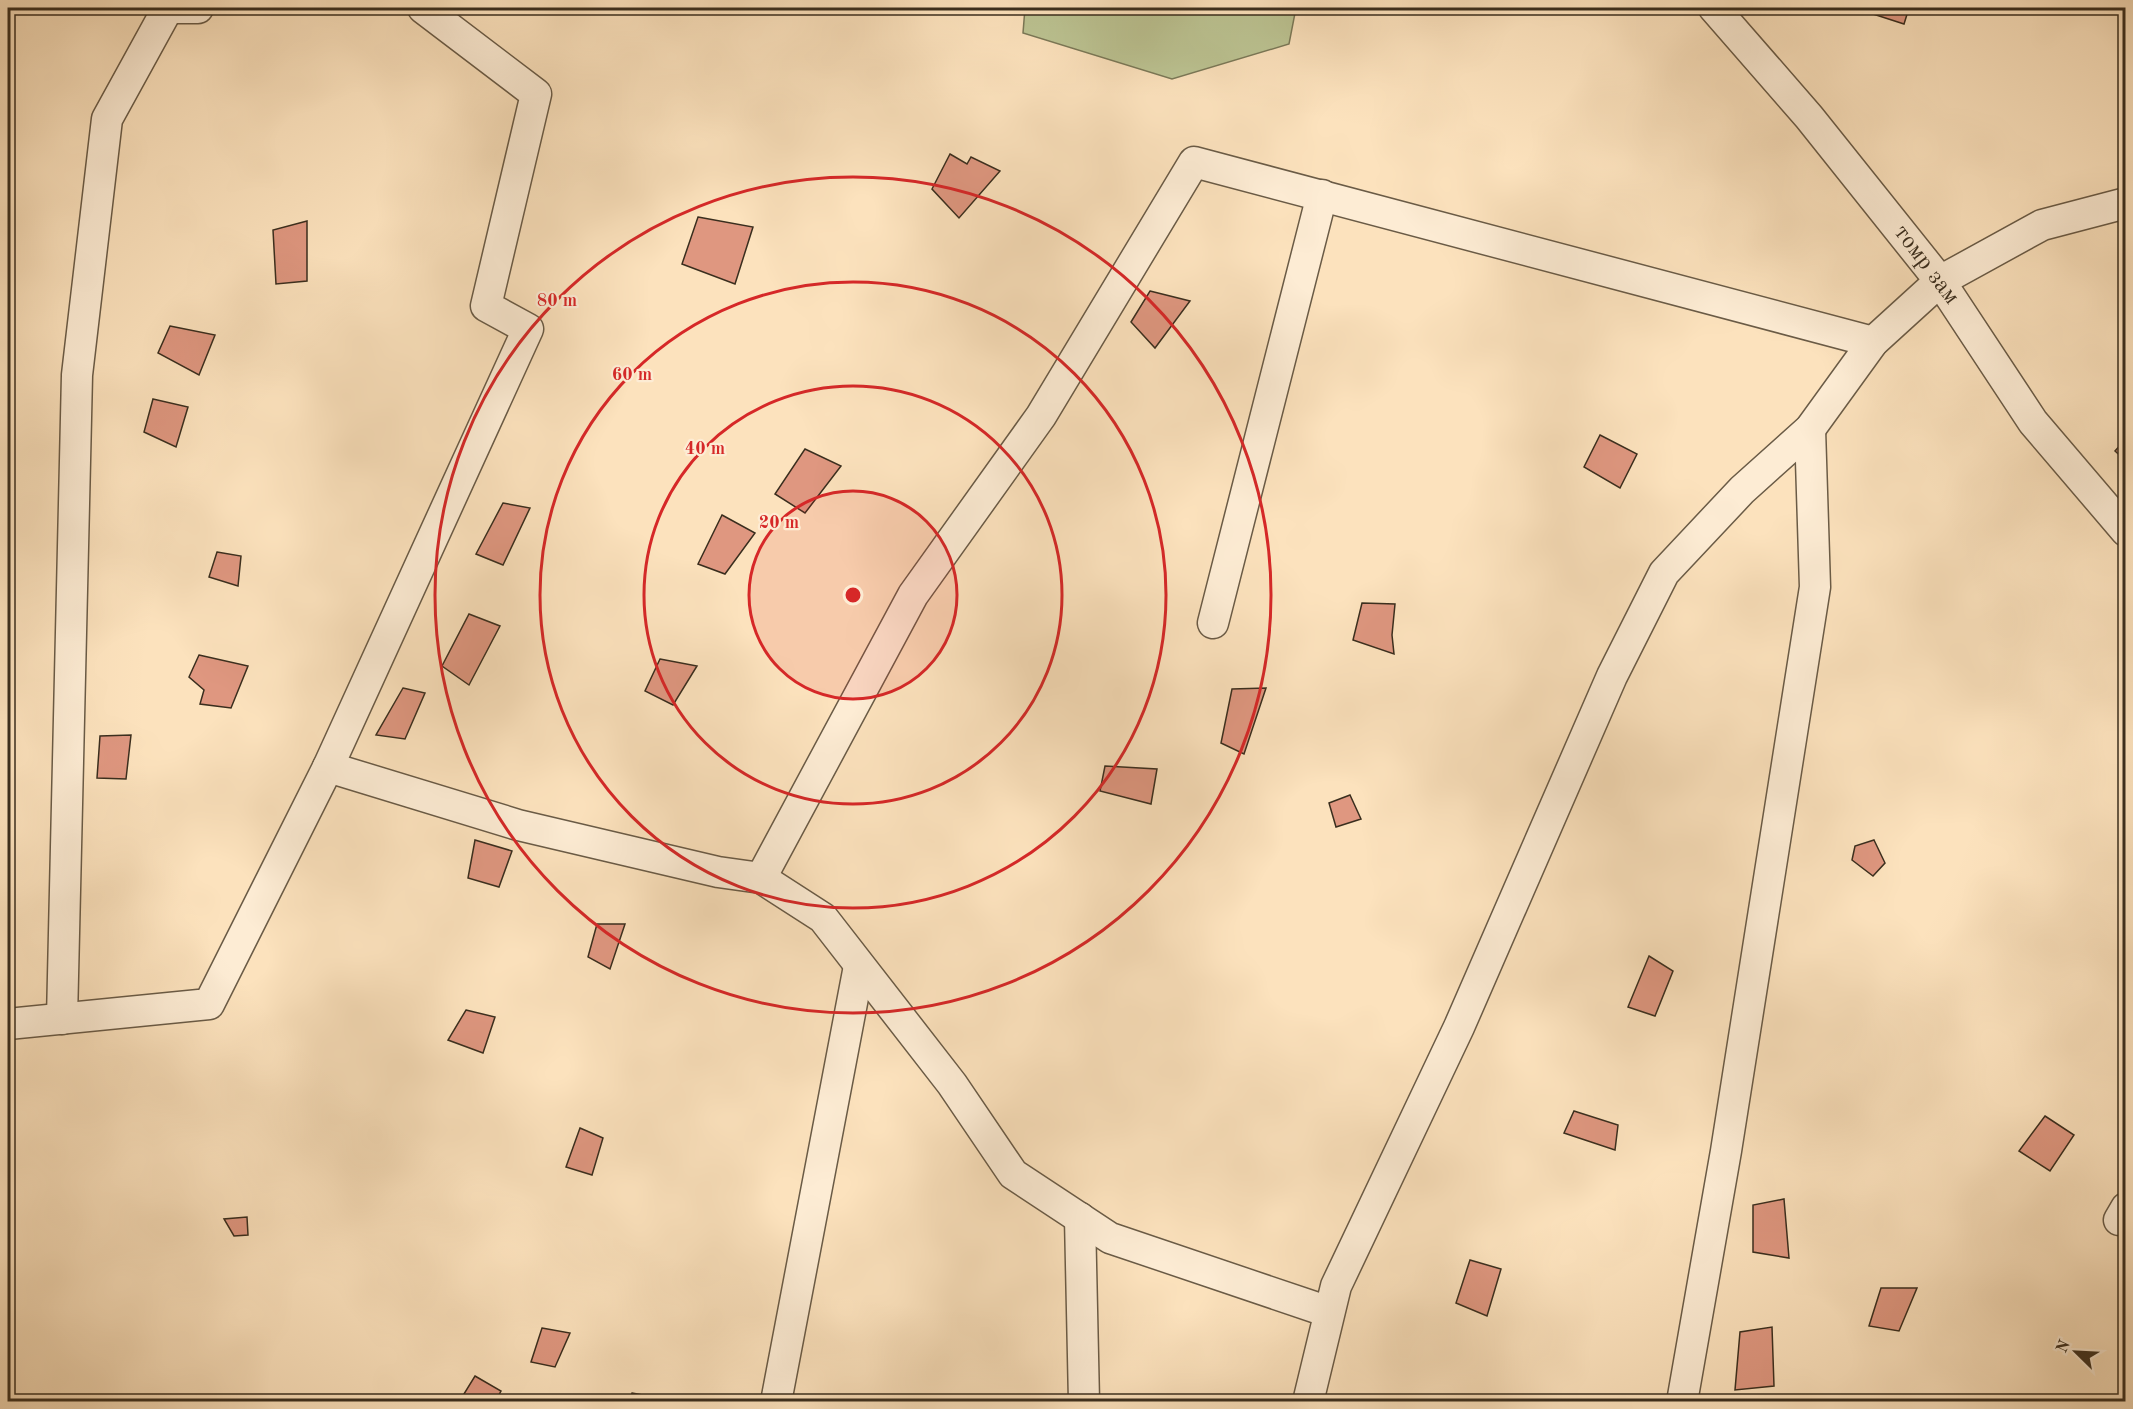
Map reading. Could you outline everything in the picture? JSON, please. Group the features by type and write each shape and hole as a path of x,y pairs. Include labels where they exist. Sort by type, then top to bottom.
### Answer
{"street":[{"path":"62,1019 77,375 107,119 168,8 198,8"},
{"path":"8,1024 209,1004 328,767 528,329 486,306 536,94 423,8"},
{"name":"томр зам","path":"1714,8 1809,117 1940,281 2033,422 2126,531"},
{"path":"761,878 913,595 1041,416 1194,162 1873,342"},
{"path":"1214,623 1322,195"},
{"path":"1308,1401 1336,1286 1459,1027 1612,676 1664,573 1742,490 1810,429 1873,342 1940,281 2042,225 2126,203"},
{"path":"1682,1401 1728,1139 1815,586 1810,429"},
{"path":"328,767 518,825 718,872 761,878 823,918 952,1084 1013,1174 1110,1238 1329,1312"},
{"path":"776,1401 859,966"},
{"path":"1080,1218 1084,1401"}],"green space":[{"path":"1025,8 1296,8 1289,44 1172,79 1023,33"}],"building":[{"path":"1875,8 1909,8 1904,24 1873,14"},
{"path":"950,154 967,164 971,157 1000,171 959,218 932,189"},
{"path":"698,217 753,227 735,284 682,264"},
{"path":"307,221 307,281 276,284 273,230"},
{"path":"1150,291 1190,301 1155,348 1131,322"},
{"path":"170,326 215,335 199,375 158,353"},
{"path":"153,399 188,407 176,447 144,432"},
{"path":"1600,435 1637,454 1620,488 1584,467"},
{"path":"2126,439 2126,461 2115,451"},
{"path":"805,449 841,466 805,513 775,494"},
{"path":"503,503 530,508 503,565 476,554"},
{"path":"722,515 755,533 725,574 698,564"},
{"path":"217,552 241,556 238,586 209,577"},
{"path":"1362,603 1395,604 1392,635 1394,654 1353,640"},
{"path":"469,614 500,626 469,685 442,666"},
{"path":"199,655 248,666 231,708 200,704 204,690 189,677"},
{"path":"660,659 697,666 673,705 645,691"},
{"path":"403,688 425,693 405,739 376,735"},
{"path":"1266,688 1244,754 1221,743 1232,689"},
{"path":"131,735 126,779 97,778 100,736"},
{"path":"1105,766 1157,769 1151,804 1100,791"},
{"path":"1350,795 1361,819 1336,827 1329,803"},
{"path":"475,840 512,851 499,887 468,878"},
{"path":"1874,840 1885,863 1873,876 1852,860 1855,846"},
{"path":"597,924 625,924 610,969 588,957"},
{"path":"1649,956 1673,971 1655,1016 1628,1007"},
{"path":"466,1010 495,1017 483,1053 448,1040"},
{"path":"1574,1111 1618,1125 1615,1150 1564,1133"},
{"path":"2045,1116 2074,1135 2050,1171 2019,1151"},
{"path":"580,1128 603,1138 592,1175 566,1167"},
{"path":"1784,1199 1789,1258 1753,1252 1753,1205"},
{"path":"247,1217 248,1235 234,1236 224,1219"},
{"path":"1470,1260 1501,1269 1487,1316 1456,1303"},
{"path":"1881,1288 1917,1288 1899,1331 1869,1326"},
{"path":"1772,1327 1774,1386 1735,1390 1740,1332"},
{"path":"542,1328 570,1333 555,1367 531,1362"},
{"path":"475,1376 501,1391 495,1402 459,1402"},
{"path":"632,1393 659,1398 658,1402 629,1402"}]}
